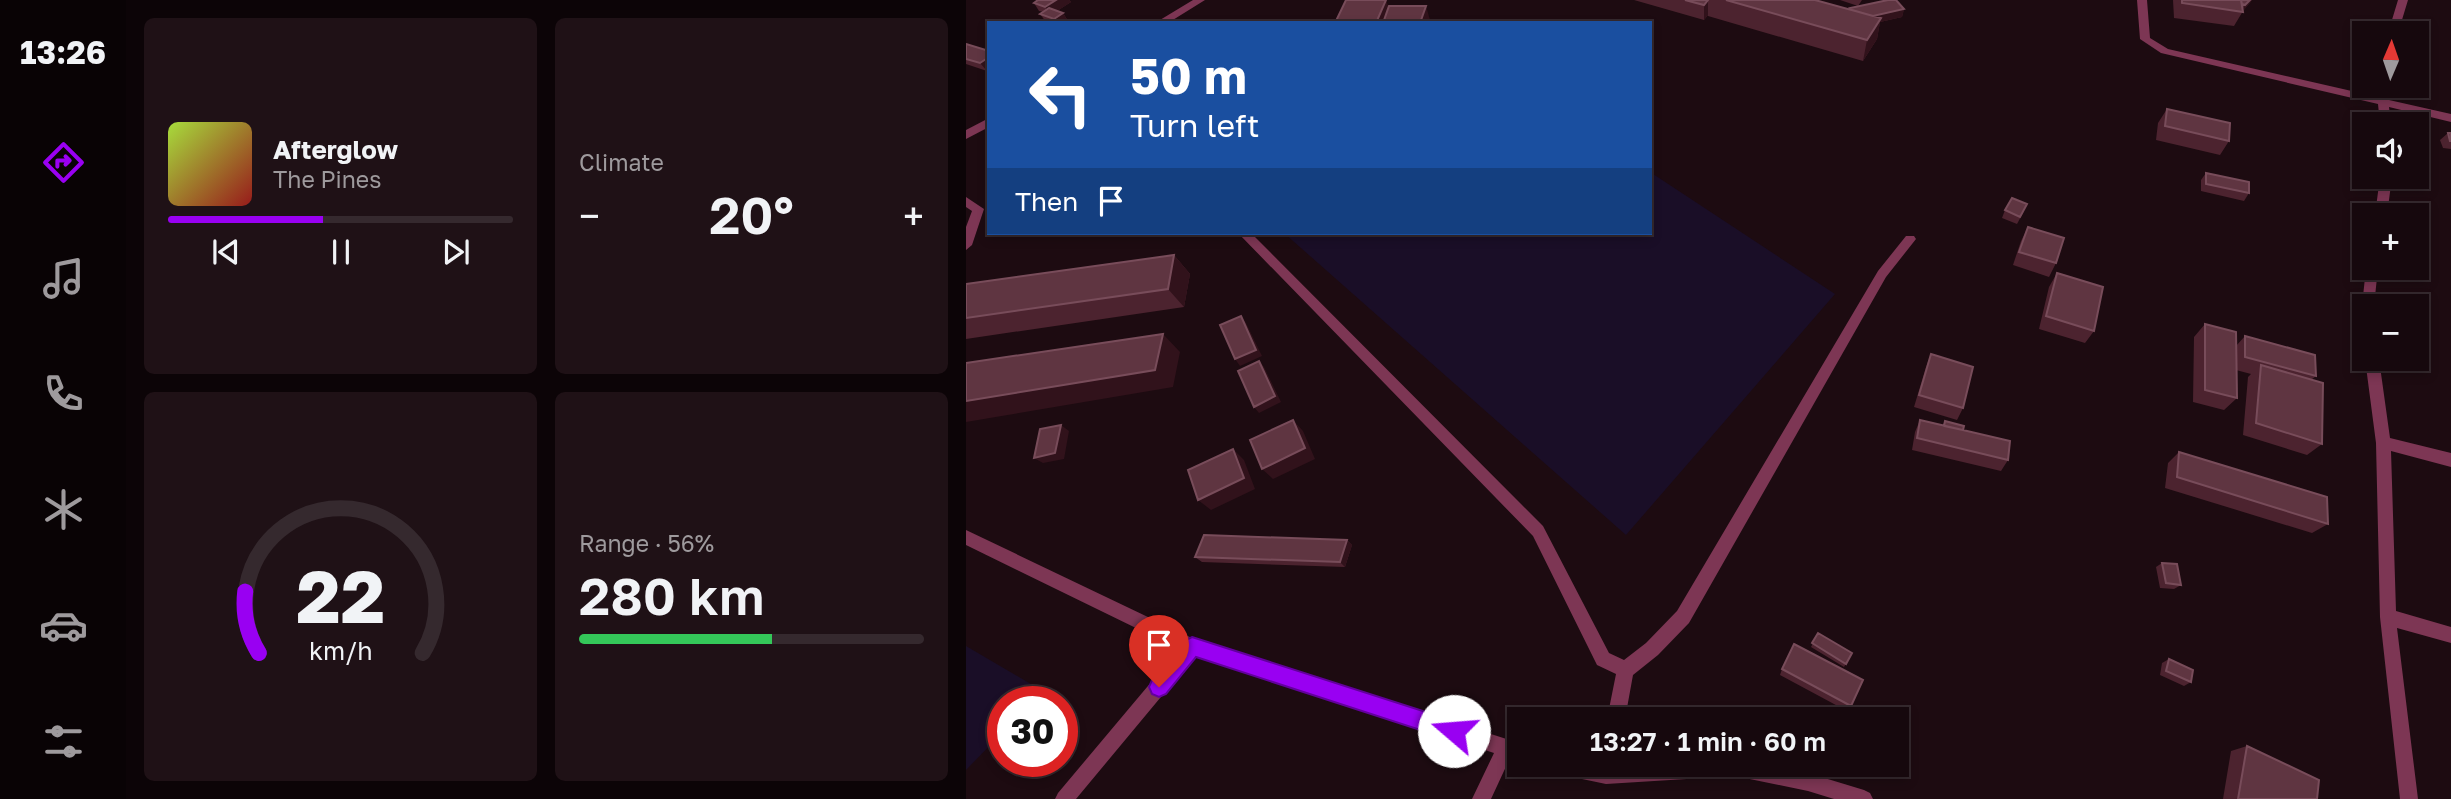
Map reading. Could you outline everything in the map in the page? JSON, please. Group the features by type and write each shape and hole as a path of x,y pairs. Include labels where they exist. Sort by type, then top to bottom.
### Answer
{"street":[{"path":"1163,21 1200,0"},
{"path":"2142,0 2145,39 2165,51 2451,118"},
{"path":"2397,21 2403,0"},
{"path":"2384,98 2384,112"},
{"path":"966,135 987,123"},
{"path":"966,201 978,209 966,246"},
{"path":"1246,235 1538,531 1603,659 1625,670"},
{"path":"1618,707 1625,670 1653,649 1683,617 1882,274 1910,239"},
{"path":"2374,371 2383,443 2388,617 2409,799"},
{"path":"2383,443 2451,460"},
{"path":"966,537 1192,647 1507,748"},
{"path":"2388,617 2451,635"},
{"path":"1064,799 1192,647"},
{"path":"1482,799 1507,758"},
{"path":"1784,777 1864,799"}],"shaded area":[{"path":"1652,173 1835,294 1626,535 1286,235 1652,235"},
{"path":"966,646 1034,686 987,686 987,748 966,770"}],"building":[{"path":"1038,0 1056,0 1045,7 1034,3"},
{"path":"1346,0 1386,0 1377,21 1336,21"},
{"path":"1685,0 1708,0 1704,5"},
{"path":"1726,0 1815,0 1881,18 1867,40"},
{"path":"1896,0 1904,9 1873,16 1850,8"},
{"path":"2182,0 2241,0 2243,12 2182,3"},
{"path":"1389,6 1426,6 1421,21 1384,21"},
{"path":"1049,8 1063,13 1054,19 1040,14"},
{"path":"966,44 987,50 987,58 980,63 966,59"},
{"path":"2167,109 2230,123 2229,141 2165,126"},
{"path":"2206,173 2249,182 2249,193 2206,184"},
{"path":"2012,198 2027,204 2020,217 2005,210"},
{"path":"2028,227 2064,238 2056,263 2019,252"},
{"path":"1174,255 1168,289 966,318 966,284"},
{"path":"2057,273 2103,287 2094,331 2046,316"},
{"path":"1241,316 1256,350 1235,359 1220,325"},
{"path":"2205,324 2236,332 2237,398 2205,390"},
{"path":"1163,334 1155,370 966,401 966,363"},
{"path":"2245,336 2315,355 2316,376 2245,357"},
{"path":"1931,354 1973,367 1963,408 1919,395"},
{"path":"1259,361 1275,396 1254,407 1238,371"},
{"path":"2261,365 2323,383 2322,444 2256,423"},
{"path":"1293,420 1305,448 1262,469 1250,440"},
{"path":"1920,420 2010,441 2008,460 1917,438"},
{"path":"1945,421 1964,426 1963,430 1944,426"},
{"path":"1061,425 1055,453 1034,458 1040,429"},
{"path":"1233,449 1244,478 1198,500 1188,470"},
{"path":"2179,452 2327,497 2328,524 2177,477"},
{"path":"1204,535 1347,540 1340,562 1195,557"},
{"path":"2162,563 2177,564 2181,585 2166,583"},
{"path":"1818,633 1852,653 1846,664 1812,643"},
{"path":"1794,644 1863,680 1851,706 1782,669"},
{"path":"2169,659 2193,670 2191,682 2166,671"},
{"path":"2247,746 2319,780 2317,799 2238,799"}],"route":[{"path":"1159,687 1192,647 1454,731"}]}
